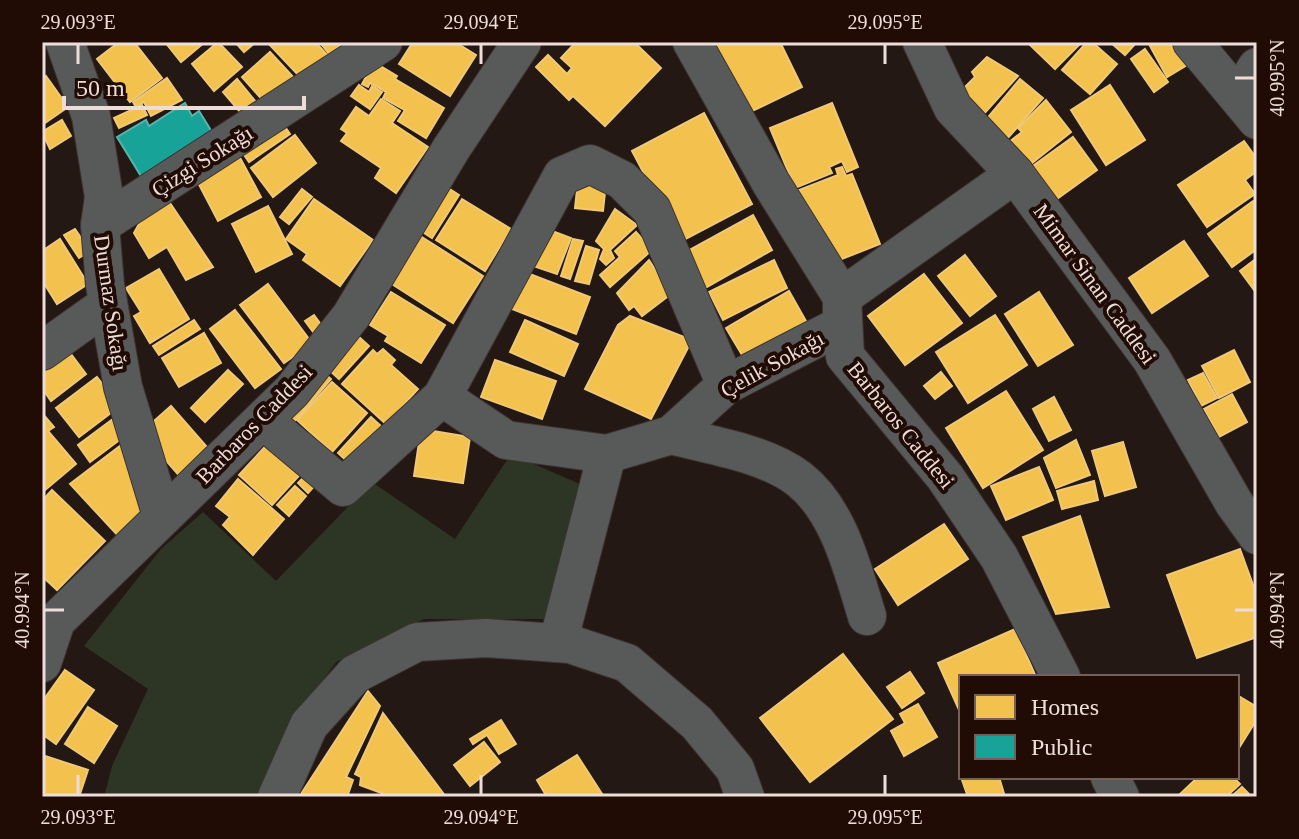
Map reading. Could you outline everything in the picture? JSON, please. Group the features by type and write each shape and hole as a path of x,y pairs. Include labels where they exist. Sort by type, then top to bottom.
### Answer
{"street":[{"path":"42,55 63,42"},
{"name":"Durmaz Sokağı","path":"63,42 91,116 104,197 100,225 108,304 123,387 162,516"},
{"name":"Çizgi Sokağı","path":"100,225 246,134 383,42"},
{"name":"Barbaros Caddesi","path":"42,663 49,617 263,420 351,316 451,149 522,42"},
{"name":"Barbaros Caddesi","path":"692,42 771,183 842,297 845,356 945,477 999,557 1060,675"},
{"name":"Mimar Sinan Caddesi","path":"922,42 953,108 1015,174 1152,360 1234,503 1257,535"},
{"path":"1192,42 1251,94"},
{"path":"263,420 343,487 442,397 562,176 590,164 622,180 652,210 726,385"},
{"path":"842,297 1015,174"},
{"name":"Çelik Sokağı","path":"442,397 506,440 607,454 671,435 726,385 842,325 842,297"},
{"path":"42,351 108,304"},
{"path":"671,435 759,459 800,479 821,504 843,541 867,616"},
{"path":"558,643 607,454"},
{"path":"277,797 309,725 355,674 417,642 486,638 558,643 627,663 697,723 735,769 745,797"},
{"path":"1111,779 1120,797"}],"green space":[{"path":"511,454 582,485 546,619 424,619 336,662 280,742 258,797 104,797 112,766 148,689 84,646 161,549 203,512 276,581 372,482 455,539"}],"building: Homes":[{"path":"119,42 134,42 162,78 130,102 97,59"},
{"path":"165,42 205,42 181,62"},
{"path":"218,42 242,67 214,91 192,64"},
{"path":"235,42 256,42 244,52"},
{"path":"267,42 321,42 318,45 329,57 303,80"},
{"path":"339,42 345,49 333,59 322,45"},
{"path":"413,42 455,42 476,55 450,96 399,64"},
{"path":"576,42 634,42 661,68 605,126 573,96 569,100 536,67 548,55 567,74 572,68 561,58"},
{"path":"723,42 780,42 802,87 744,115 711,47"},
{"path":"1027,42 1082,42 1055,69"},
{"path":"1087,42 1092,42 1117,64 1090,94 1062,70"},
{"path":"1110,42 1137,42 1125,55"},
{"path":"1157,42 1177,42 1189,64 1167,77 1150,46"},
{"path":"1145,49 1168,82 1154,92 1131,59"},
{"path":"270,52 295,79 267,105 242,77"},
{"path":"987,57 1018,76 981,117 964,88 975,77 972,72"},
{"path":"374,62 397,76 395,79 444,108 426,138 398,121 405,110 383,98 386,92 370,83 368,87 362,84"},
{"path":"46,76 68,107 42,125 42,79"},
{"path":"167,78 182,100 151,116 144,102 136,107 133,102"},
{"path":"237,79 261,108 246,119 223,92"},
{"path":"1020,79 1043,98 1006,140 985,121"},
{"path":"359,85 369,92 372,86 382,92 370,109 351,96"},
{"path":"1110,85 1145,140 1106,165 1071,110"},
{"path":"381,99 400,111 392,123 428,147 396,193 375,178 381,168 341,141 347,133 341,129 356,107 369,116"},
{"path":"1046,100 1071,132 1027,167 1008,143 1022,132 1018,128"},
{"path":"832,103 858,167 847,172 842,161 829,167 832,173 795,188 770,128"},
{"path":"142,105 147,115 119,128 114,118"},
{"path":"704,113 752,204 680,242 632,151"},
{"path":"62,120 71,136 50,149 42,132"},
{"path":"281,121 290,134 249,162 240,149"},
{"path":"295,135 316,163 273,197 251,168"},
{"path":"1073,137 1097,170 1054,201 1030,168"},
{"path":"1244,141 1257,159 1257,171 1245,180 1255,194 1207,227 1178,185"},
{"path":"238,154 261,197 218,221 195,177"},
{"path":"842,167 846,176 852,174 880,244 829,264 799,190 838,175 836,169"},
{"path":"578,180 606,183 603,211 575,208"},
{"path":"442,184 459,195 432,238 415,227"},
{"path":"302,189 312,197 289,224 280,217"},
{"path":"314,199 373,240 340,286 303,260 307,254 286,239"},
{"path":"462,199 511,229 485,271 436,240"},
{"path":"168,200 213,267 186,280 167,247 149,258 134,233 145,213"},
{"path":"1253,201 1257,206 1257,249 1232,267 1208,234"},
{"path":"268,206 292,254 256,272 232,224"},
{"path":"615,209 637,225 610,250 614,258 606,265 600,259 604,249 596,241"},
{"path":"753,215 772,250 705,288 686,252"},
{"path":"544,228 571,238 557,274 530,265"},
{"path":"75,229 90,251 79,258 64,235"},
{"path":"414,232 483,276 453,323 384,279"},
{"path":"636,232 652,250 610,287 600,275 620,257 615,251"},
{"path":"60,239 88,284 57,304 42,280 42,251"},
{"path":"573,239 583,241 570,279 561,276"},
{"path":"1184,241 1208,276 1152,313 1129,278"},
{"path":"586,246 599,250 589,284 575,281"},
{"path":"965,255 996,296 970,316 938,276"},
{"path":"1257,258 1257,294 1240,271"},
{"path":"649,260 671,294 642,316 634,306 629,310 617,293"},
{"path":"774,260 787,288 723,320 709,292"},
{"path":"159,269 189,319 150,343 134,316 141,312 126,288"},
{"path":"527,273 590,297 576,334 512,309"},
{"path":"924,274 962,323 905,365 868,316"},
{"path":"268,284 312,343 284,363 240,305"},
{"path":"789,291 807,323 745,360 726,328"},
{"path":"391,292 445,325 421,363 385,341 388,336 370,325"},
{"path":"1039,292 1073,345 1038,366 1005,314"},
{"path":"235,310 281,369 255,388 210,329"},
{"path":"314,315 325,330 316,336 305,321"},
{"path":"995,315 1027,365 968,403 936,352"},
{"path":"630,316 692,340 651,419 585,389 618,325"},
{"path":"194,320 200,329 159,355 153,346"},
{"path":"525,320 578,344 564,376 510,352"},
{"path":"204,333 221,363 179,387 162,358"},
{"path":"358,336 369,346 339,379 328,369"},
{"path":"65,346 86,374 51,401 42,388 42,363"},
{"path":"383,349 395,360 391,365 418,389 386,424 342,384 373,350 377,354"},
{"path":"1234,350 1250,382 1219,398 1202,366"},
{"path":"495,360 556,381 542,419 481,397"},
{"path":"228,370 243,384 205,422 191,408"},
{"path":"941,372 952,386 935,399 924,386"},
{"path":"324,373 331,379 294,422 287,416"},
{"path":"1203,373 1217,398 1201,406 1188,380"},
{"path":"97,377 120,406 79,437 56,408"},
{"path":"332,382 367,413 332,452 297,420"},
{"path":"1006,391 1043,450 983,488 946,428"},
{"path":"1232,394 1247,422 1219,437 1204,409"},
{"path":"1054,397 1071,430 1049,441 1033,409"},
{"path":"171,406 213,454 183,480 155,448 160,444 146,428"},
{"path":"42,413 54,427 48,431 76,464 44,491"},
{"path":"121,413 126,435 90,462 78,445"},
{"path":"371,417 382,427 349,463 338,453"},
{"path":"421,429 470,437 463,483 414,476"},
{"path":"272,439 305,469 272,505 239,475"},
{"path":"1076,440 1090,475 1056,488 1044,458"},
{"path":"125,442 145,494 143,522 123,541 70,484"},
{"path":"1123,442 1136,487 1105,496 1092,451"},
{"path":"1039,467 1053,500 1006,520 991,486"},
{"path":"307,474 317,483 308,493 298,483"},
{"path":"238,479 284,519 253,555 223,525 230,517 216,506"},
{"path":"1094,481 1098,500 1062,509 1057,491"},
{"path":"295,486 306,496 289,516 277,505"},
{"path":"52,490 105,541 57,590 42,576 42,501"},
{"path":"1080,516 1109,607 1056,614 1023,537"},
{"path":"944,524 968,559 898,605 875,569"},
{"path":"1240,549 1257,596 1257,637 1197,658 1167,575"},
{"path":"1015,629 1035,675 959,675 959,710 938,663"},
{"path":"843,654 893,719 810,782 760,718"},
{"path":"65,670 94,690 56,744 42,734 42,702"},
{"path":"910,672 924,693 902,708 887,687"},
{"path":"368,691 380,706 346,777 353,780 347,797 299,797"},
{"path":"1239,696 1257,707 1257,719 1239,748"},
{"path":"918,704 937,737 904,756 891,731 905,723 900,714"},
{"path":"88,707 117,726 94,763 65,744"},
{"path":"383,713 446,797 392,797 360,785 361,777 355,774"},
{"path":"501,720 516,744 499,754 487,735 473,744 470,739"},
{"path":"484,742 500,762 470,786 454,765"},
{"path":"42,755 88,770 79,797 42,797"},
{"path":"577,755 604,797 547,797 537,780"},
{"path":"962,779 1000,779 1005,797 968,797"},
{"path":"1196,779 1235,779 1240,784 1226,797 1177,797"},
{"path":"1242,787 1252,797 1231,797"}],"building: Public":[{"path":"185,103 192,116 199,111 215,137 144,181 117,137 146,120 149,126"}]}
